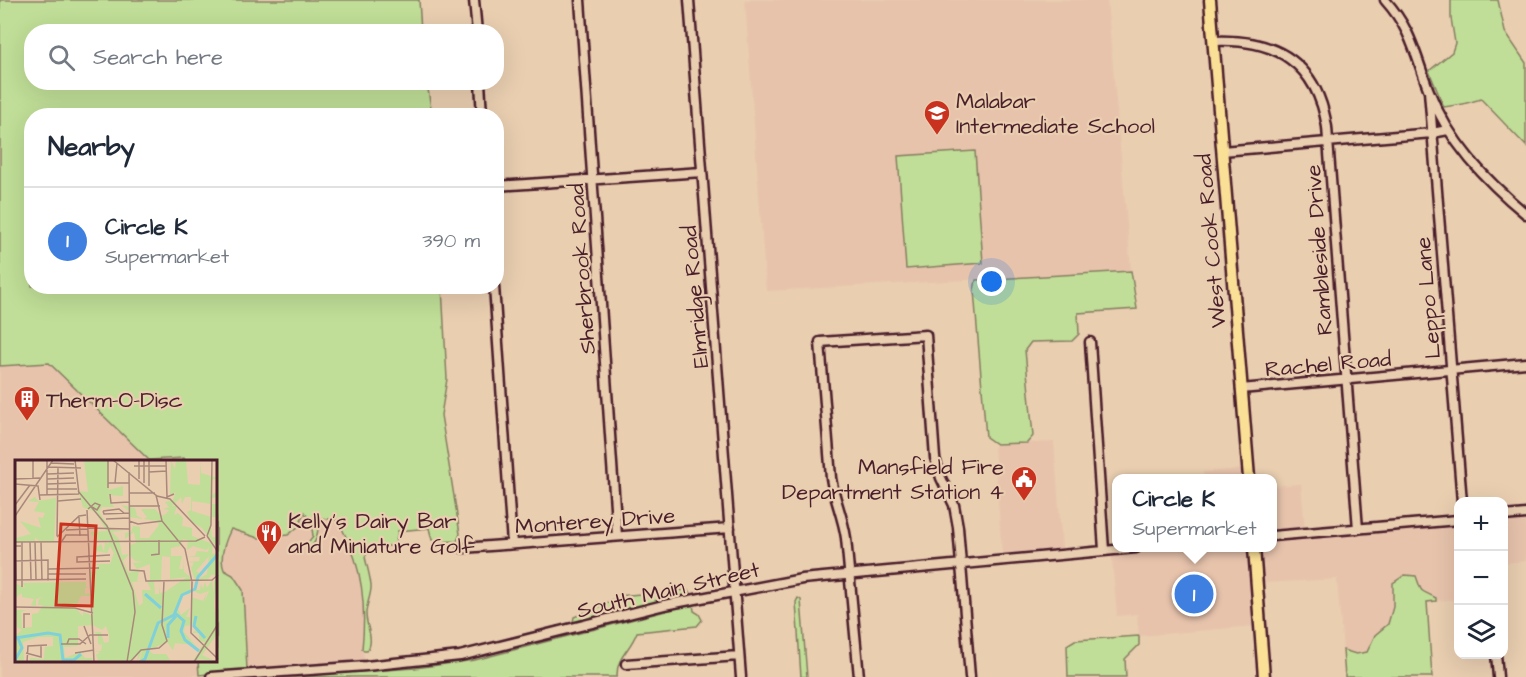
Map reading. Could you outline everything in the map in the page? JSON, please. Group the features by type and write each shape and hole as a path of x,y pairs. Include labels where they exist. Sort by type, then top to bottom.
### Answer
{"main road":[{"name":"West Cook Road","path":"1210,0 1249,474"},
{"path":"1254,552 1264,677"}],"street":[{"path":"474,0 476,24"},
{"name":"Sherbrook Road","path":"580,0 617,536"},
{"name":"Elmridge Road","path":"689,0 741,677"},
{"path":"1385,0 1406,27 1429,91 1449,130 1486,178 1526,214"},
{"name":"Rambleside Drive","path":"1213,41 1258,44 1275,50 1307,76 1324,108 1358,529"},
{"path":"480,90 482,108"},
{"name":"Leppo Lane","path":"1429,91 1462,497"},
{"path":"1222,151 1449,130"},
{"path":"504,185 702,172"},
{"path":"495,294 512,544"},
{"path":"859,677 844,526 833,492 820,342 926,335 935,458 957,514 970,677"},
{"path":"1090,342 1104,550"},
{"name":"Rachel Road","path":"1241,389 1526,363"},
{"path":"1508,516 1526,514"},
{"path":"1277,536 1454,520"},
{"name":"Monterey Drive","path":"463,548 730,528"},
{"name":"South Main Street","path":"212,677 366,666 460,656 649,609 784,581 1112,550"},
{"path":"626,664 739,656"},
{"path":"1496,659 1498,677"}],"shaded area":[{"name":"Malabar Intermediate School","path":"745,0 1107,0 1131,271 766,291"},
{"path":"49,363 149,460 15,460 15,662 198,662 199,675 0,677 0,366"},
{"path":"1054,442 1062,549 1002,554 994,445"},
{"path":"185,458 185,460 149,460"},
{"path":"1248,469 1249,474 1203,474 1203,472"},
{"path":"1301,484 1305,531 1454,518 1454,599 1436,601 1435,597 1423,593 1419,588 1418,579 1393,583 1393,607 1388,624 1375,635 1367,652 1356,654 1343,650 1337,579 1262,583 1265,625 1139,636 1137,614 1117,616 1111,549 1112,552 1277,552 1277,486"},
{"path":"304,512 311,521 313,536 307,545 317,538 320,518 338,520 355,558 362,584 364,631 362,649 365,662 247,670 243,590 233,575 224,570 221,562 227,538 232,529 242,532"},
{"path":"1526,513 1526,561 1508,563 1508,514"}],"green space":[{"path":"0,0 419,0 421,24 24,24 24,90 428,90 431,108 24,108 24,294 442,294 447,379 441,415 460,534 457,541 436,542 432,540 429,528 398,531 396,542 391,546 380,546 367,553 365,557 371,588 366,614 370,638 367,651 362,649 363,615 360,581 355,559 338,520 320,518 316,539 308,549 307,544 313,536 311,521 304,512 299,526 288,535 258,538 231,529 223,549 222,560 224,570 233,575 243,590 247,670 199,675 198,662 218,662 218,460 185,460 184,458 149,460 49,363 0,366"},
{"path":"1451,0 1498,0 1505,32 1526,63 1526,146 1481,99 1444,107 1429,71 1452,52 1455,43"},
{"path":"975,151 983,263 906,269 898,156"},
{"path":"1131,271 1137,309 1078,313 1079,334 1072,341 1031,342 1025,350 1033,436 1027,443 996,444 986,437 974,290 976,280"},
{"path":"1405,575 1416,576 1422,590 1436,598 1436,601 1427,602 1432,677 1345,677 1343,650 1356,654 1367,652 1375,635 1388,624 1393,607 1393,583"},
{"path":"687,590 693,595 572,627 574,617 618,596"},
{"path":"798,598 801,600 807,677 801,677 796,602"},
{"path":"693,604 694,611 702,620 697,626 637,632 621,659 617,677 281,677 415,668 475,660"},
{"path":"1139,636 1139,645 1125,659 1126,677 1068,677 1067,645 1075,640"}],"place":[{"name":"Malabar Intermediate School","path":"937,136"},
{"name":"Therm-O-Disc","path":"27,422"},
{"name":"Mansfield Fire Department Station 4","path":"1024,502"},
{"name":"Kelly's Dairy Bar and Miniature Golf","path":"269,556"},
{"name":"Circle K","path":"1194,594"}]}
